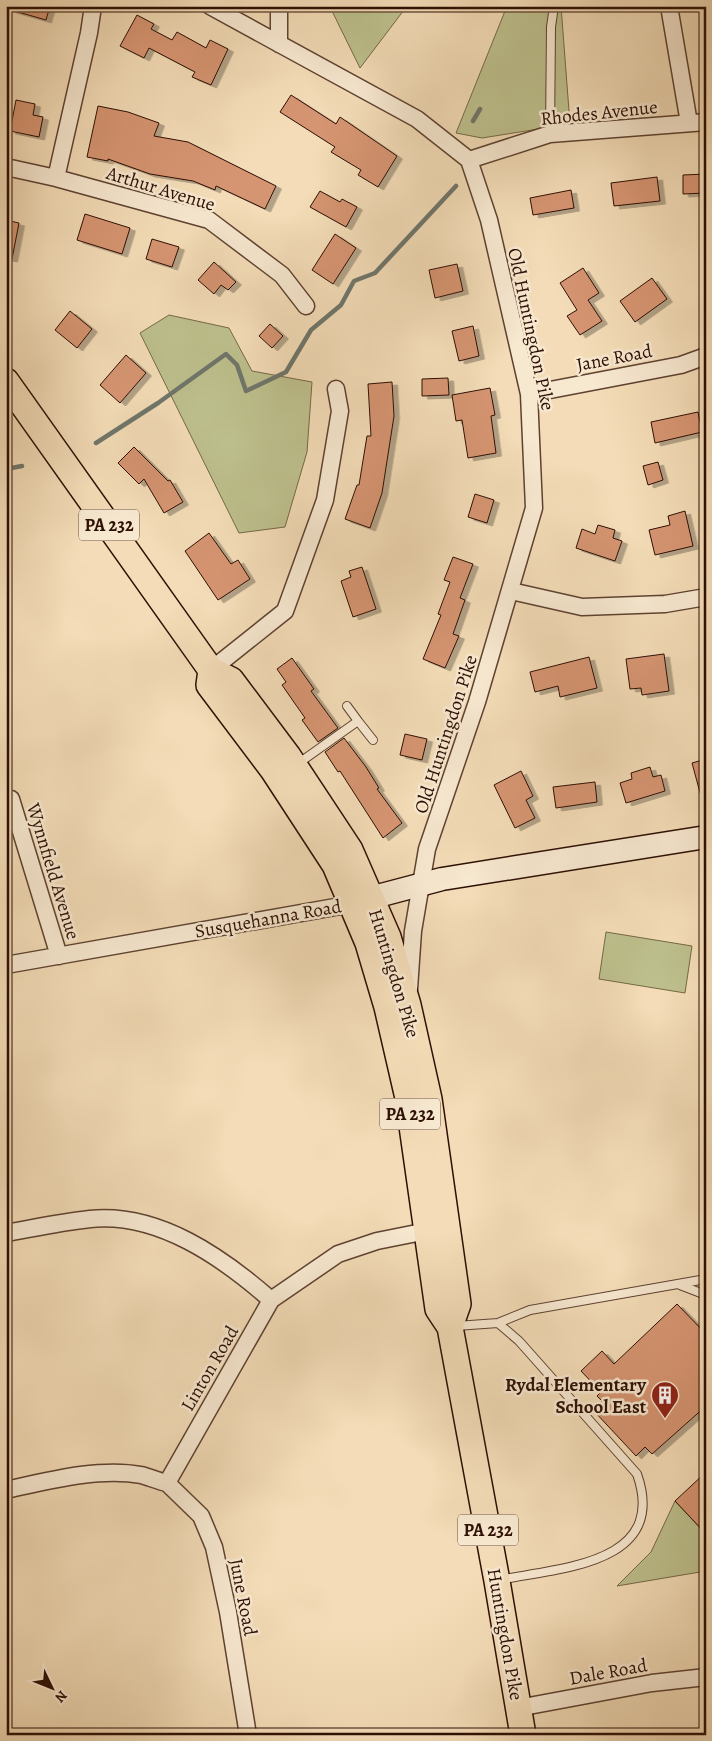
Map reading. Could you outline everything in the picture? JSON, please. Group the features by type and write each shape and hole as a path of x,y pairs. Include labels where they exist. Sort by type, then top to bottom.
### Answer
{"main road":[{"name":"Huntingdon Pike","path":"6,381 211,670 231,680 295,766 350,850 362,900 368,943 389,1016 437,1233"},
{"name":"Huntingdon Pike","path":"211,670 210,685 273,770 335,865 388,937 408,1004 429,1099 437,1233 438,1309 450,1327 497,1581 523,1735"},
{"name":"Susquehanna Road","path":"362,900 420,883 706,837"}],"street":[{"path":"56,178 89,33 93,6"},
{"path":"210,6 417,118 469,160"},
{"path":"279,6 279,44"},
{"path":"669,6 689,123"},
{"name":"Rhodes Avenue","path":"469,160 550,134 706,122"},
{"name":"Old Huntingdon Pike","path":"408,1004 413,931 427,849 477,702 534,508 529,394 489,220 469,160"},
{"name":"Arthur Avenue","path":"6,167 56,178 209,220 282,275 306,306"},
{"name":"Jane Road","path":"529,394 681,365 706,356"},
{"path":"211,670 285,611 325,500 340,411 336,389"},
{"path":"511,591 582,607 665,604 706,598"},
{"name":"Wynnfield Avenue","path":"11,799 59,956"},
{"name":"Susquehanna Road","path":"6,965 362,900"},
{"path":"6,1233 91,1219 132,1221 174,1233 241,1275 271,1300"},
{"name":"Linton Road","path":"167,1483 271,1300 338,1254 377,1241 437,1233"},
{"path":"6,1490 58,1479 113,1473 141,1475 167,1483"},
{"name":"June Road","path":"167,1483 201,1516 214,1547 228,1612 248,1735"},
{"name":"Dale Road","path":"518,1708 652,1683 706,1677"}],"lane":[{"path":"550,134 551,28 554,6"},
{"path":"348,706 373,740"},
{"path":"295,766 358,721"},
{"path":"450,1327 498,1323 530,1310 706,1279"},
{"path":"678,1284 706,1295"},
{"path":"497,1581 602,1558 625,1545 638,1526 643,1491 637,1474 519,1341 498,1323"}],"green space":[{"path":"333,6 407,6 360,68 332,11"},
{"path":"507,6 561,6 570,124 482,138 456,133"},
{"path":"169,315 229,328 252,371 312,382 307,452 285,527 239,533 140,333"},
{"path":"606,932 692,946 685,993 599,979"},
{"path":"675,1501 706,1534 706,1571 617,1586 651,1552"}],"building":[{"path":"11,6 50,6 46,20 11,10"},
{"path":"137,15 154,24 151,29 172,40 177,32 206,48 210,40 228,49 211,85 192,77 195,72 149,48 144,58 120,46"},
{"path":"291,95 336,124 340,117 397,156 378,187 358,175 361,170 331,152 335,147 280,112"},
{"path":"16,100 35,104 33,115 43,117 39,137 10,131"},
{"path":"98,106 128,112 159,123 154,136 188,142 276,186 265,209 216,186 215,190 193,181 150,174 108,159 108,161 87,157"},
{"path":"706,174 706,193 683,194 683,175"},
{"path":"657,177 660,201 614,206 611,183"},
{"path":"571,190 574,208 533,215 530,198"},
{"path":"320,191 340,202 342,199 357,207 346,227 310,207"},
{"path":"85,214 130,228 122,254 77,240"},
{"path":"6,220 19,223 12,259 6,258"},
{"path":"335,234 356,248 333,284 312,270"},
{"path":"152,239 179,247 172,267 146,259"},
{"path":"214,262 236,282 228,290 221,285 214,294 198,280"},
{"path":"457,264 463,291 435,298 429,270"},
{"path":"583,268 599,293 588,300 602,321 580,335 567,316 577,310 560,283"},
{"path":"652,278 667,299 635,322 620,301"},
{"path":"70,311 92,329 77,348 55,330"},
{"path":"270,324 283,336 272,348 259,336"},
{"path":"473,326 479,356 459,361 452,331"},
{"path":"126,355 146,373 120,403 100,385"},
{"path":"448,378 449,395 422,396 422,379"},
{"path":"392,382 394,416 382,493 370,528 345,519 357,485 359,485 367,436 371,436 368,384"},
{"path":"490,388 495,415 491,416 496,453 468,458 462,420 456,421 452,395"},
{"path":"698,412 702,432 655,443 651,422"},
{"path":"134,447 168,481 170,480 183,502 164,513 144,479 139,484 118,463"},
{"path":"658,462 663,480 648,485 643,466"},
{"path":"475,494 494,500 487,523 468,517"},
{"path":"685,511 693,546 655,555 649,530 670,525 668,516"},
{"path":"598,525 615,530 613,538 622,541 615,561 576,548 582,529 595,534"},
{"path":"209,533 231,564 238,560 250,579 218,600 185,551"},
{"path":"453,557 473,564 460,598 465,600 453,634 459,636 445,668 423,659 441,615 438,614 450,582 444,580"},
{"path":"362,567 376,609 353,617 341,581 351,577 349,571"},
{"path":"664,654 669,691 642,695 641,688 630,689 626,659"},
{"path":"589,657 597,688 560,697 558,686 535,692 530,672"},
{"path":"292,658 314,689 311,691 338,728 318,742 302,720 305,718 282,685 286,682 277,669"},
{"path":"405,734 427,739 422,760 400,755"},
{"path":"344,738 366,767 379,788 377,789 402,823 383,838 340,771 338,772 325,752"},
{"path":"706,759 706,800 702,800 692,763"},
{"path":"650,767 653,777 661,775 665,791 626,803 620,783 632,779 631,773"},
{"path":"521,771 533,796 526,800 535,818 515,828 494,785"},
{"path":"595,782 597,802 556,808 553,787"},
{"name":"Rydal Elementary School East","path":"677,1304 706,1334 706,1406 652,1454 645,1447 636,1456 593,1410 602,1401 597,1396 601,1392 581,1371 602,1351 614,1364"},
{"path":"706,1472 706,1534 675,1501"}],"waterway":[{"path":"473,121 480,109"},
{"path":"96,443 158,403 226,354 237,365 246,391 286,372 311,330 341,305 354,281 375,273 456,186"},
{"path":"6,469 22,466"}],"place":[{"name":"Rydal Elementary School East","path":"665,1419"}]}
